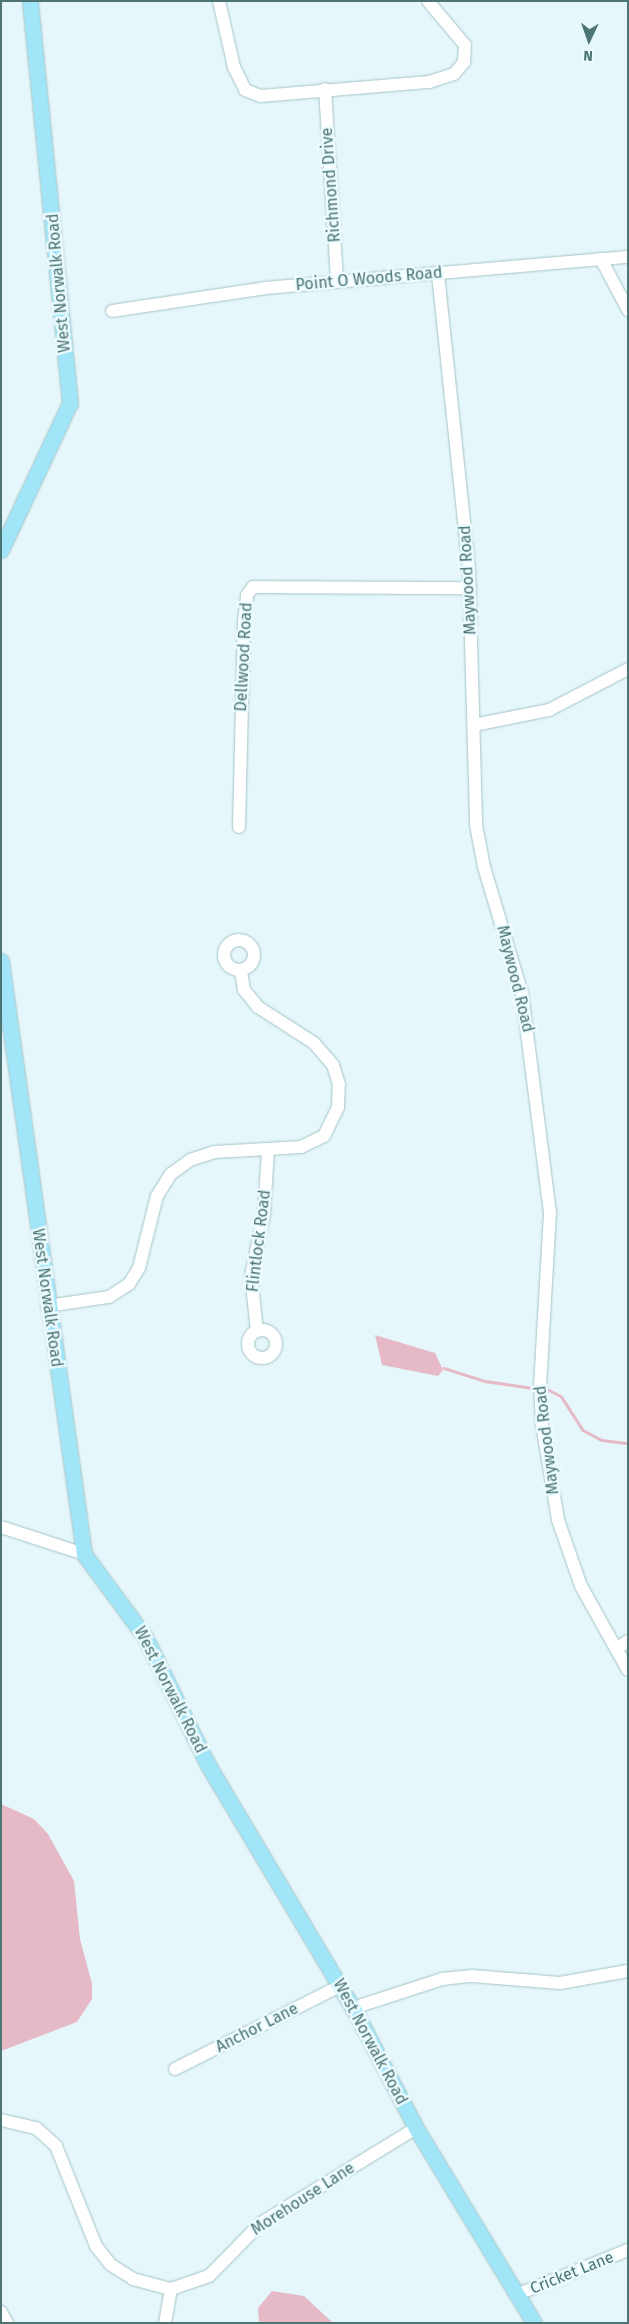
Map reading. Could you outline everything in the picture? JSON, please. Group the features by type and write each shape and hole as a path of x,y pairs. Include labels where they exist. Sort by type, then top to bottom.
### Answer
{"main road":[{"name":"West Norwalk Road","path":"1,550 70,403 30,1"},
{"name":"West Norwalk Road","path":"1,961 7,1034 84,1554 145,1637 208,1765 353,2008 416,2128 534,2323"}],"street":[{"path":"219,1 234,67 249,94 428,82 454,74 464,62 465,45 428,1"},
{"name":"Richmond Drive","path":"325,89 337,281"},
{"name":"Point O Woods Road","path":"112,311 192,297 337,281 628,257"},
{"path":"601,259 628,310"},
{"name":"Maywood Road","path":"438,274 470,588 478,844 522,994 550,1213 540,1384 548,1463 558,1520 581,1586 628,1670"},
{"name":"Dellwood Road","path":"239,827 244,620 253,587 470,588"},
{"path":"474,725 549,710 628,669"},
{"path":"47,1306 109,1297 129,1284 139,1268 157,1196 171,1174 184,1165 215,1152 268,1150 301,1146 324,1136 338,1107 339,1084 332,1065 314,1043 258,1008 244,990 241,970"},
{"name":"Flintlock Road","path":"258,1331 252,1276 264,1214 268,1150"},
{"path":"1,1526 84,1554"},
{"path":"616,1649 628,1641"},
{"path":"353,2008 442,1979 472,1976 560,1983 628,1971"},
{"name":"Anchor Lane","path":"175,2070 340,1986"},
{"path":"1,2120 36,2128 56,2146 96,2246 111,2266 133,2279 172,2290 165,2323"},
{"name":"Morehouse Lane","path":"172,2290 209,2276 261,2223 416,2128"},
{"name":"Cricket Lane","path":"516,2295 628,2250"},
{"path":"1,2312 7,2323"}],"shaded area":[{"path":"375,1335 435,1353 443,1370 438,1376 382,1365"},
{"path":"1,1804 34,1819 48,1834 74,1881 80,1939 92,1984 92,1999 77,2022 1,2051"},
{"path":"272,2291 304,2296 333,2323 259,2323 258,2308"}],"waterway":[{"path":"444,1368 485,1381 533,1388"},
{"path":"547,1389 561,1396 583,1430 602,1440 628,1443"}]}
